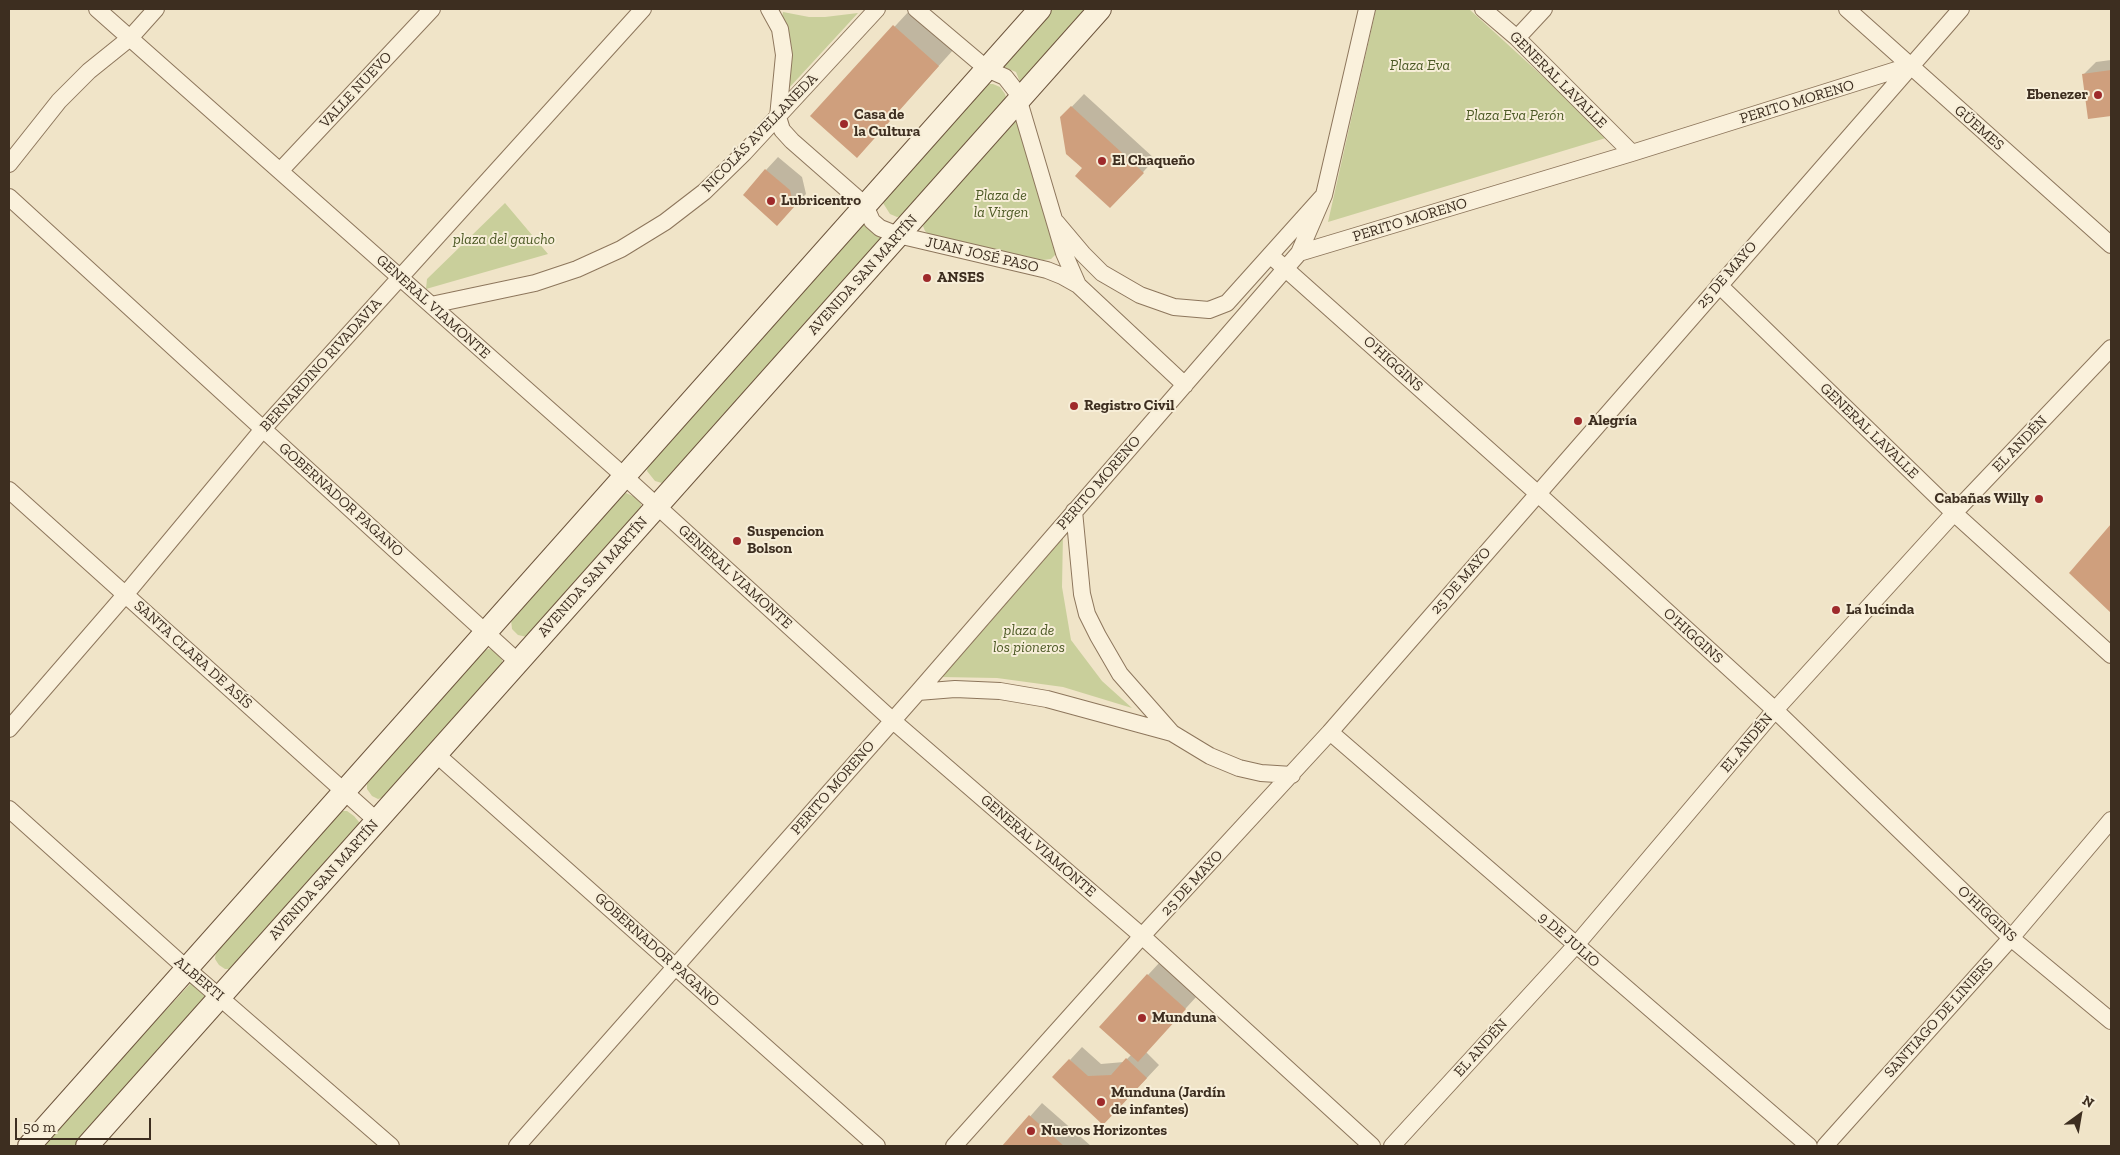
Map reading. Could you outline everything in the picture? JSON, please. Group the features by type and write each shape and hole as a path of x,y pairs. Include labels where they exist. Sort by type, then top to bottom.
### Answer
{"main road":[{"path":"29,1146 1040,9"},
{"name":"AVENIDA SAN MARTÍN","path":"87,1146 1100,9"}],"street":[{"name":"GENERAL VIAMONTE","path":"97,9 624,476 892,720 1142,936 1372,1146"},
{"path":"9,164 59,101 89,71 130,38 156,9"},
{"name":"VALLE NUEVO","path":"280,171 432,9"},
{"name":"BERNARDINO RIVADAVIA","path":"9,728 125,595 263,430 643,9"},
{"path":"769,9 780,29 784,55 778,117"},
{"name":"NICOLÁS AVELLANEDA","path":"431,305 535,283 577,269 620,249 665,222 704,192 778,117 877,9"},
{"name":"JUAN JOSÉ PASO","path":"916,9 987,69 1005,77 1012,83 1020,98 1064,253 1078,285"},
{"path":"1299,253 1324,195 1367,9"},
{"name":"GENERAL LAVALLE","path":"1483,9 1518,38 1632,153"},
{"path":"1518,38 1544,9"},
{"name":"GÜEMES","path":"1847,9 2111,245"},
{"name":"25 DE MAYO","path":"954,1146 1142,936 1292,775 1961,9"},
{"name":"PERITO MORENO","path":"517,1146 918,692 1185,384 1287,270 1299,253 1632,153 1910,66"},
{"name":"JUAN JOSÉ PASO","path":"778,117 782,130 792,141 865,205 872,221 880,228 898,235 1047,270 1078,285 1185,384"},
{"path":"1056,222 1102,273 1140,296 1174,307 1209,310 1227,304 1324,195"},
{"name":"GOBERNADOR PAGANO","path":"9,197 518,662"},
{"name":"O'HIGGINS","path":"1270,255 1537,493 1775,710 2011,938 2111,1021"},
{"name":"GENERAL LAVALLE","path":"1719,285 1954,513 2111,655"},
{"name":"EL ANDÉN","path":"1392,1146 1576,945 1775,710 1954,513 2111,348"},
{"name":"SANTA CLARA DE ASÍS","path":"9,490 377,820"},
{"path":"1074,512 1082,594 1087,614 1120,674 1172,733"},
{"path":"918,692 955,689 1000,691 1046,699 1172,733 1210,756 1239,768 1261,773 1292,775"},
{"name":"9 DE JULIO","path":"1330,732 1809,1146"},
{"name":"GOBERNADOR PAGANO","path":"436,754 877,1146"},
{"name":"ALBERTI","path":"9,809 187,969 391,1146"},
{"name":"SANTIAGO DE LINIERS","path":"1825,1146 2011,938 2111,820"}],"green space":[{"path":"1050,9 1093,9 1020,82 1016,72 1002,66"},
{"path":"1376,9 1469,9 1609,137 1328,222"},
{"path":"783,12 809,17 858,13 789,88 792,50 789,33 782,17"},
{"path":"986,84 1000,87 1007,101 904,216 897,217 890,214 883,203 885,197"},
{"name":"Plaza de la Virgen","path":"1018,120 1056,254 1051,259 1043,260 929,235 923,226 926,221"},
{"name":"plaza del gaucho","path":"505,203 548,254 426,289 427,279"},
{"path":"862,219 883,237 669,481 662,483 655,481 647,471 648,465"},
{"path":"626,493 637,498 641,504 641,511 527,637 518,635 512,629 511,620 622,494"},
{"name":"plaza de los pioneros","path":"1063,534 1062,587 1071,640 1102,681 1132,708 1063,687 997,678 941,677"},
{"path":"488,649 496,650 501,656 503,665 385,797 378,799 372,796 367,789 367,783 480,654"},
{"path":"341,811 347,811 354,816 359,822 360,829 232,969 225,969 219,965 215,959 216,951"},
{"path":"191,983 197,985 205,995 204,1002 200,1008 76,1146 40,1146"}],"building":[{"path":"893,25 939,66 857,158 810,116"},
{"name":"Ebenezer","path":"2111,70 2111,116 2088,119 2082,74"},
{"name":"El Chaqueño","path":"1071,106 1144,173 1110,208 1075,176 1082,168 1066,154 1060,117"},
{"name":"Lubricentro","path":"765,169 790,190 794,207 777,226 743,195"},
{"path":"2111,524 2111,613 2069,573"},
{"name":"Munduna","path":"1147,974 1186,1009 1138,1062 1099,1027"},
{"name":"Munduna (Jardín de infantes)","path":"1126,1058 1147,1078 1103,1125 1052,1077 1069,1059 1088,1076 1111,1075"},
{"name":"Nuevos Horizontes","path":"1029,1115 1064,1146 1002,1146"}],"place":[{"name":"Ebenezer","path":"2098,95"},
{"name":"Casa de la Cultura","path":"844,124"},
{"name":"El Chaqueño","path":"1102,161"},
{"name":"Lubricentro","path":"771,201"},
{"name":"ANSES","path":"927,278"},
{"name":"Registro Civil","path":"1074,406"},
{"name":"Alegría","path":"1578,421"},
{"name":"Cabañas Willy","path":"2039,499"},
{"name":"Suspencion Bolson","path":"737,541"},
{"name":"La lucinda","path":"1836,610"},
{"name":"Munduna","path":"1142,1018"},
{"name":"Munduna (Jardín de infantes)","path":"1101,1102"},
{"name":"Nuevos Horizontes","path":"1031,1131"}],"park label":[{"name":"Plaza Eva","path":"1420,66"},
{"name":"Plaza Eva Perón","path":"1515,116"}]}
